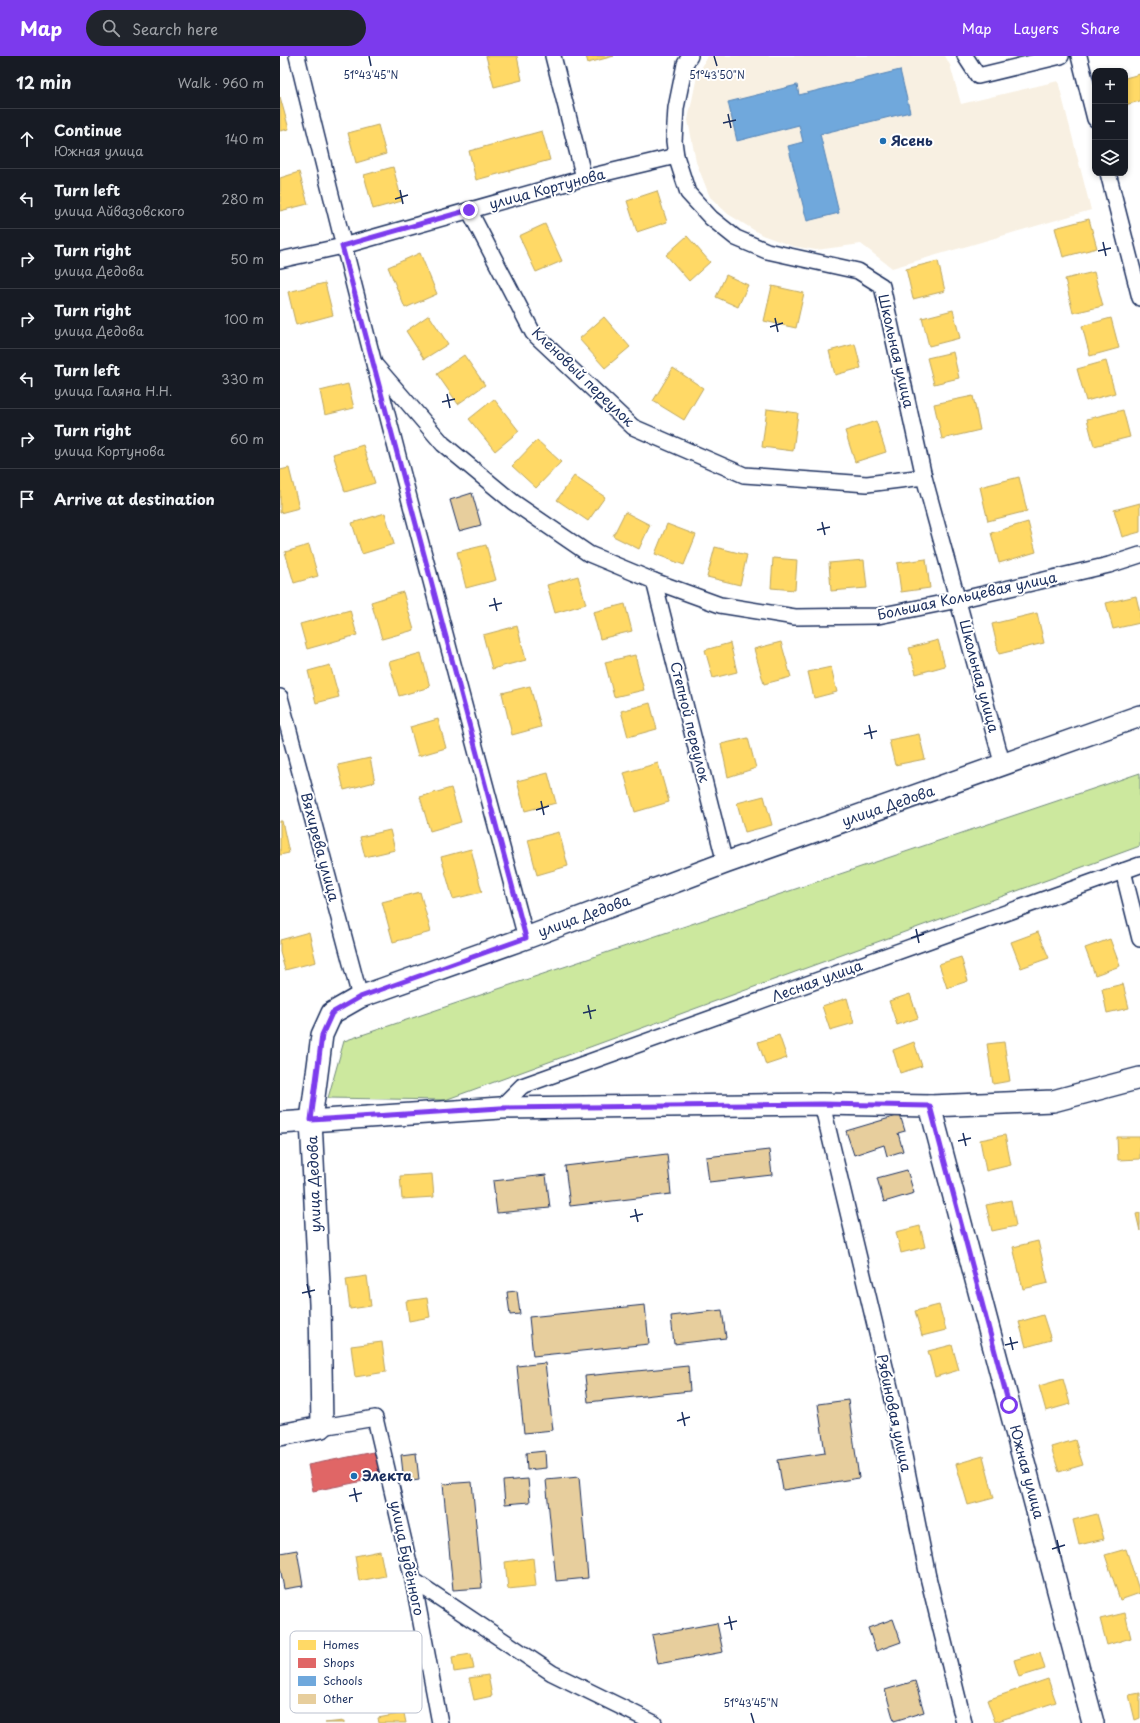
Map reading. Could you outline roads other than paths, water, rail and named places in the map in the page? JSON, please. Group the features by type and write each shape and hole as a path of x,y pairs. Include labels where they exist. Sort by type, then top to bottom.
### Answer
{"street":[{"path":"297,56 342,246 526,938"},
{"path":"553,56 584,178"},
{"name":"Школьная улица","path":"690,56 685,64 676,108 674,141 676,156 688,193 711,218 736,238 767,251 858,271 882,286 924,477 1003,766"},
{"path":"965,56 978,76 1061,56"},
{"path":"1079,56 1092,107"},
{"name":"улица Кортунова","path":"280,260 342,246 584,178 676,156"},
{"path":"1109,176 1137,273 1140,298"},
{"name":"Кленовый переулок","path":"469,210 533,333 633,427 744,475 867,484 924,477"},
{"name":"Большая Кольцевая улица","path":"373,362 443,444 513,502 589,554 654,581 720,605 795,618 878,616 958,600 1109,565 1140,556"},
{"name":"Степной переулок","path":"654,581 725,863"},
{"name":"Вяхирева улица","path":"280,697 360,997"},
{"name":"улица Дедова","path":"322,1427 320,1304 311,1120 322,1035 332,1013 360,997 526,938 725,863 1003,766 1140,716"},
{"name":"Лесная улица","path":"500,1108 522,1086 1140,865"},
{"path":"1123,871 1140,939"},
{"path":"280,1123 500,1108 822,1104 930,1106 1053,1101 1140,1078"},
{"name":"Рябиновая улица","path":"822,1104 893,1400 928,1577 964,1723"},
{"name":"Южная улица","path":"930,1106 1093,1723"},
{"name":"улица Будённого","path":"322,1427 375,1418 413,1580 440,1723"},
{"path":"280,1435 322,1427"},
{"path":"413,1580 552,1673 654,1723"}],"place":[{"name":"Ясень","path":"883,141"},
{"name":"Электа","path":"354,1476"}]}
